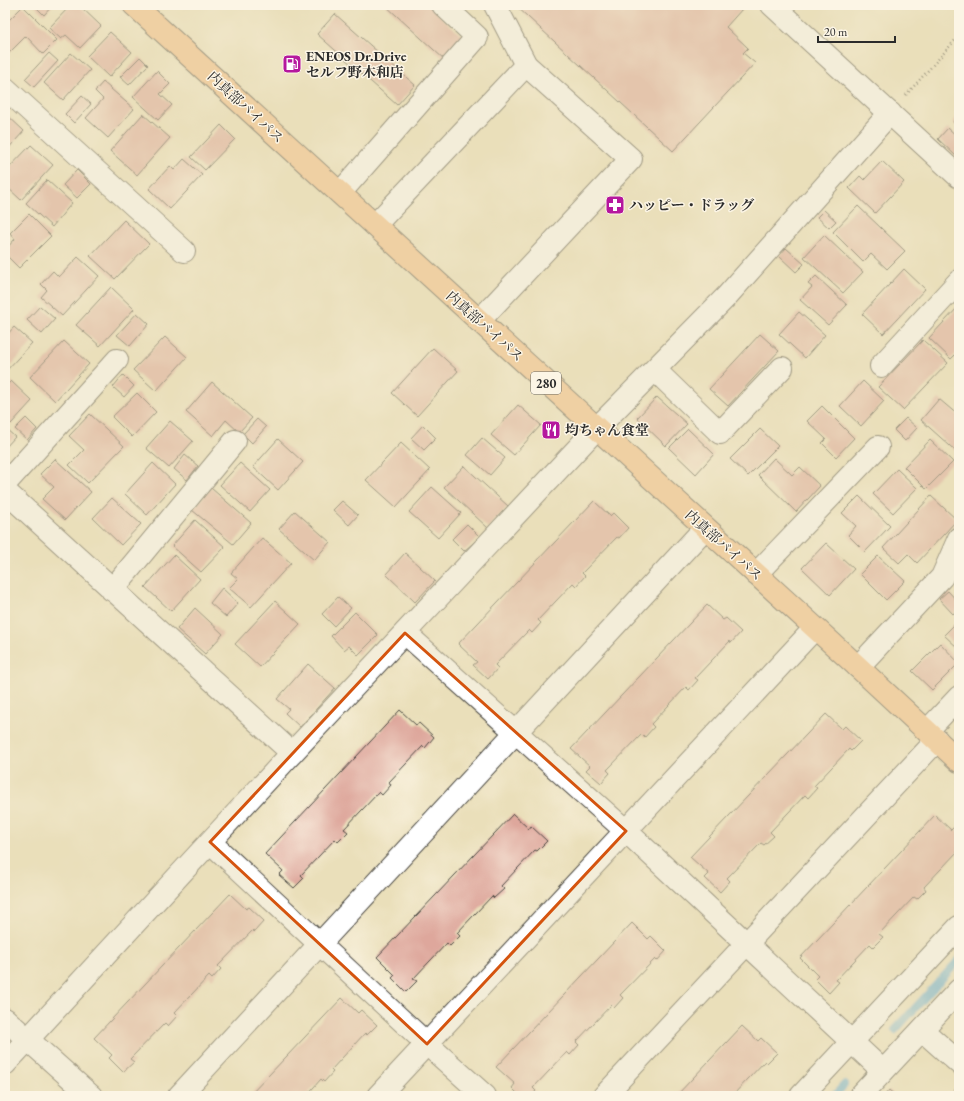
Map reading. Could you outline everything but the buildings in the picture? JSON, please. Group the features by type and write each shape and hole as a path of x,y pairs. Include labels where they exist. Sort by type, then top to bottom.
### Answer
{"highway":[{"name":"内真部バイパス","path":"134,5 959,761"}],"street":[{"path":"340,194 477,37 443,5"},
{"path":"479,321 631,159 526,65 495,5"},
{"path":"772,5 959,177"},
{"path":"375,225 526,65"},
{"path":"5,88 184,251"},
{"path":"5,1064 596,429 726,297 890,113"},
{"path":"881,366 959,281"},
{"path":"5,484 117,360"},
{"path":"654,370 720,433 782,368"},
{"path":"112,590 235,441"},
{"path":"756,574 878,447"},
{"path":"5,491 292,754"},
{"path":"179,1096 705,528"},
{"path":"858,667 942,577 959,538"},
{"path":"378,1096 815,628"},
{"path":"405,633 626,831 883,1071"},
{"path":"604,1096 747,944 932,736 959,697"},
{"path":"210,842 426,1044 485,1096"},
{"path":"801,1096 959,927"},
{"path":"860,1096 959,990"},
{"path":"5,1018 91,1096"},
{"path":"922,1030 959,1063"}],"path":[{"path":"890,113 959,36"}],"highlighted area":[{"path":"405,633 626,831 427,1044 210,842"}],"waterway":[{"path":"895,1030 959,960"},
{"path":"834,1096 845,1084"}],"place":[{"name":"ENEOS Dr.Drive セルフ野木和店","path":"292,64"},
{"name":"ハッピー・ドラッグ","path":"615,205"},
{"name":"均ちゃん食堂","path":"551,430"}]}
